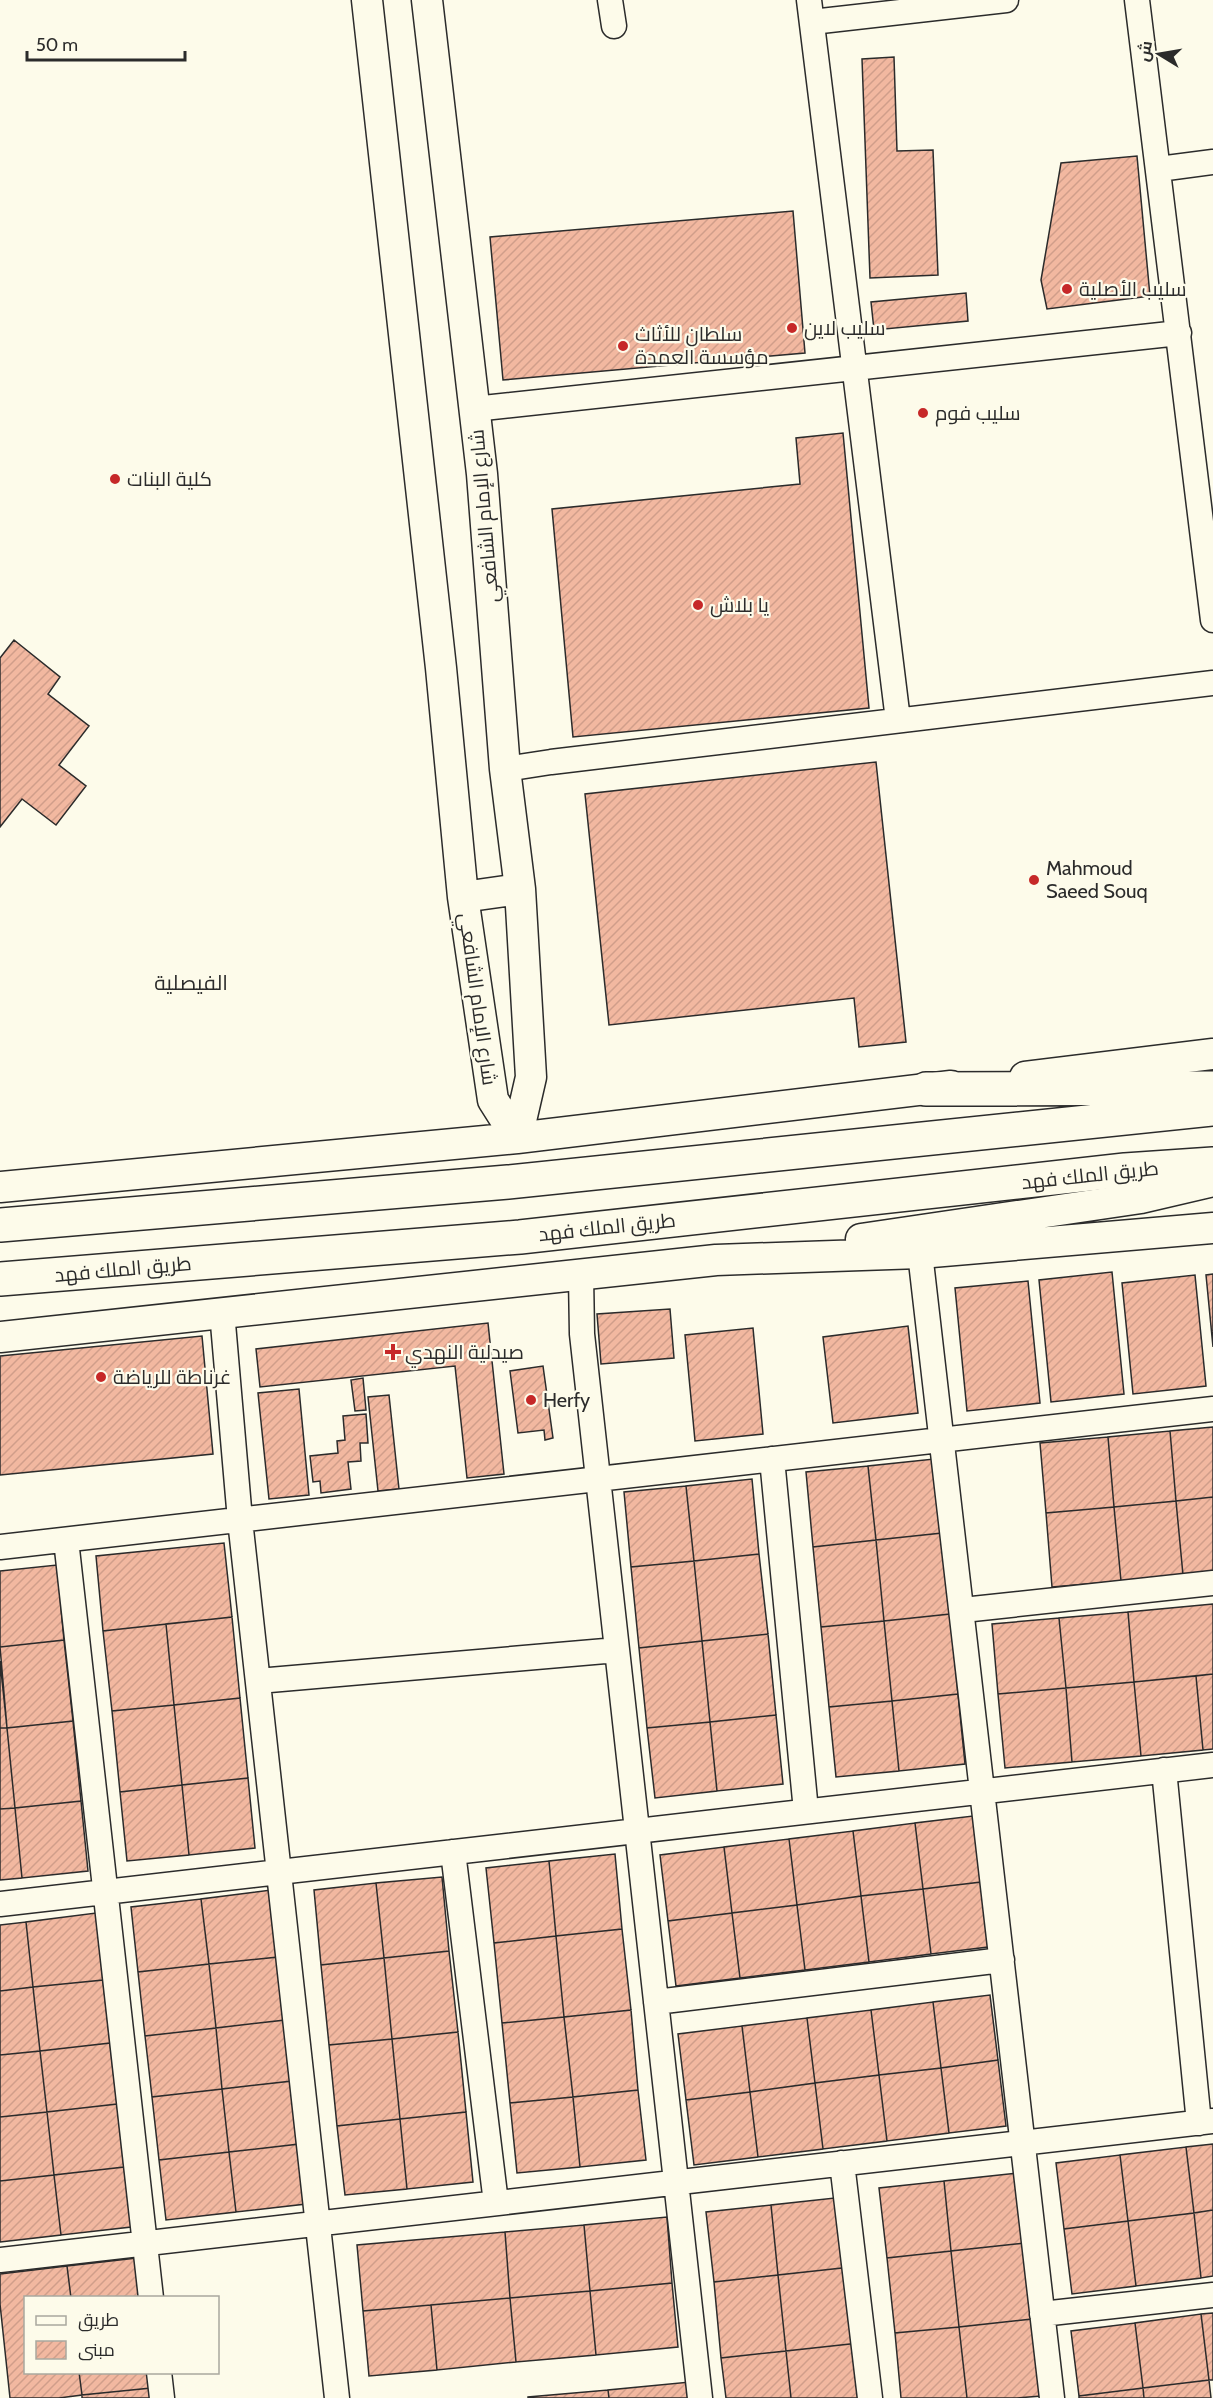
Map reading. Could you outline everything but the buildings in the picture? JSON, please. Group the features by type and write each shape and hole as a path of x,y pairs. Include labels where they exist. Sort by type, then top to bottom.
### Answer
{"highway":[{"path":"926,1089 1213,1088"},
{"path":"0,1225 508,1182 1213,1109"},
{"name":"طريق الملك فهد","path":"0,1279 520,1237 1125,1170 1213,1164"}],"main road":[{"name":"شارع الإمام الشافعي","path":"367,0 441,668 463,897 492,1100 516,1138"},
{"name":"شارع الإمام الشافعي","path":"427,0 483,486 505,769 520,889 531,1077 516,1138"},
{"path":"463,897 520,889"},
{"path":"0,1187 516,1138 1213,1054"},
{"path":"0,1337 716,1260 1141,1198 1213,1181"},
{"path":"716,1260 920,1253 1213,1228"},
{"path":"0,1333 73,1330"}],"street":[{"path":"610,0 614,26"},
{"path":"898,720 810,11 1006,0"},
{"path":"1137,0 1179,333 1207,512 1213,620"},
{"path":"1158,169 1213,162"},
{"path":"474,409 1179,333"},
{"path":"505,769 1213,682"},
{"path":"920,1253 963,1610 1052,2398"},
{"path":"581,1276 582,1334 700,2398"},
{"path":"222,1312 240,1520 338,2398"},
{"path":"0,1547 1213,1409"},
{"path":"772,1459 806,1811"},
{"path":"66,1540 151,2296"},
{"path":"963,1610 1213,1583"},
{"path":"258,1681 617,1650"},
{"path":"0,1904 1213,1765"},
{"path":"0,2259 1206,2122 1164,1770"},
{"path":"453,1852 496,2203"},
{"path":"656,2002 1002,1960"},
{"path":"842,2163 870,2398"},
{"path":"1042,2314 1213,2295"},
{"path":"159,2374 162,2398"}],"place":[{"name":"سليب الأصلية","path":"1067,289"},
{"name":"سليب لاين","path":"792,328"},
{"name":"سلطان للأثاث مؤسسة العمدة","path":"623,346"},
{"name":"سليب فوم","path":"923,413"},
{"name":"كلية البنات","path":"115,479"},
{"name":"يا بلاش","path":"698,605"},
{"name":"Mahmoud Saeed Souq","path":"1034,880"},
{"name":"صيدلية النهدي","path":"393,1352"},
{"name":"غرناطة للرياضة","path":"101,1377"},
{"name":"Herfy","path":"531,1400"}],"district":[{"name":"الفيصلية","path":"191,982"}]}
